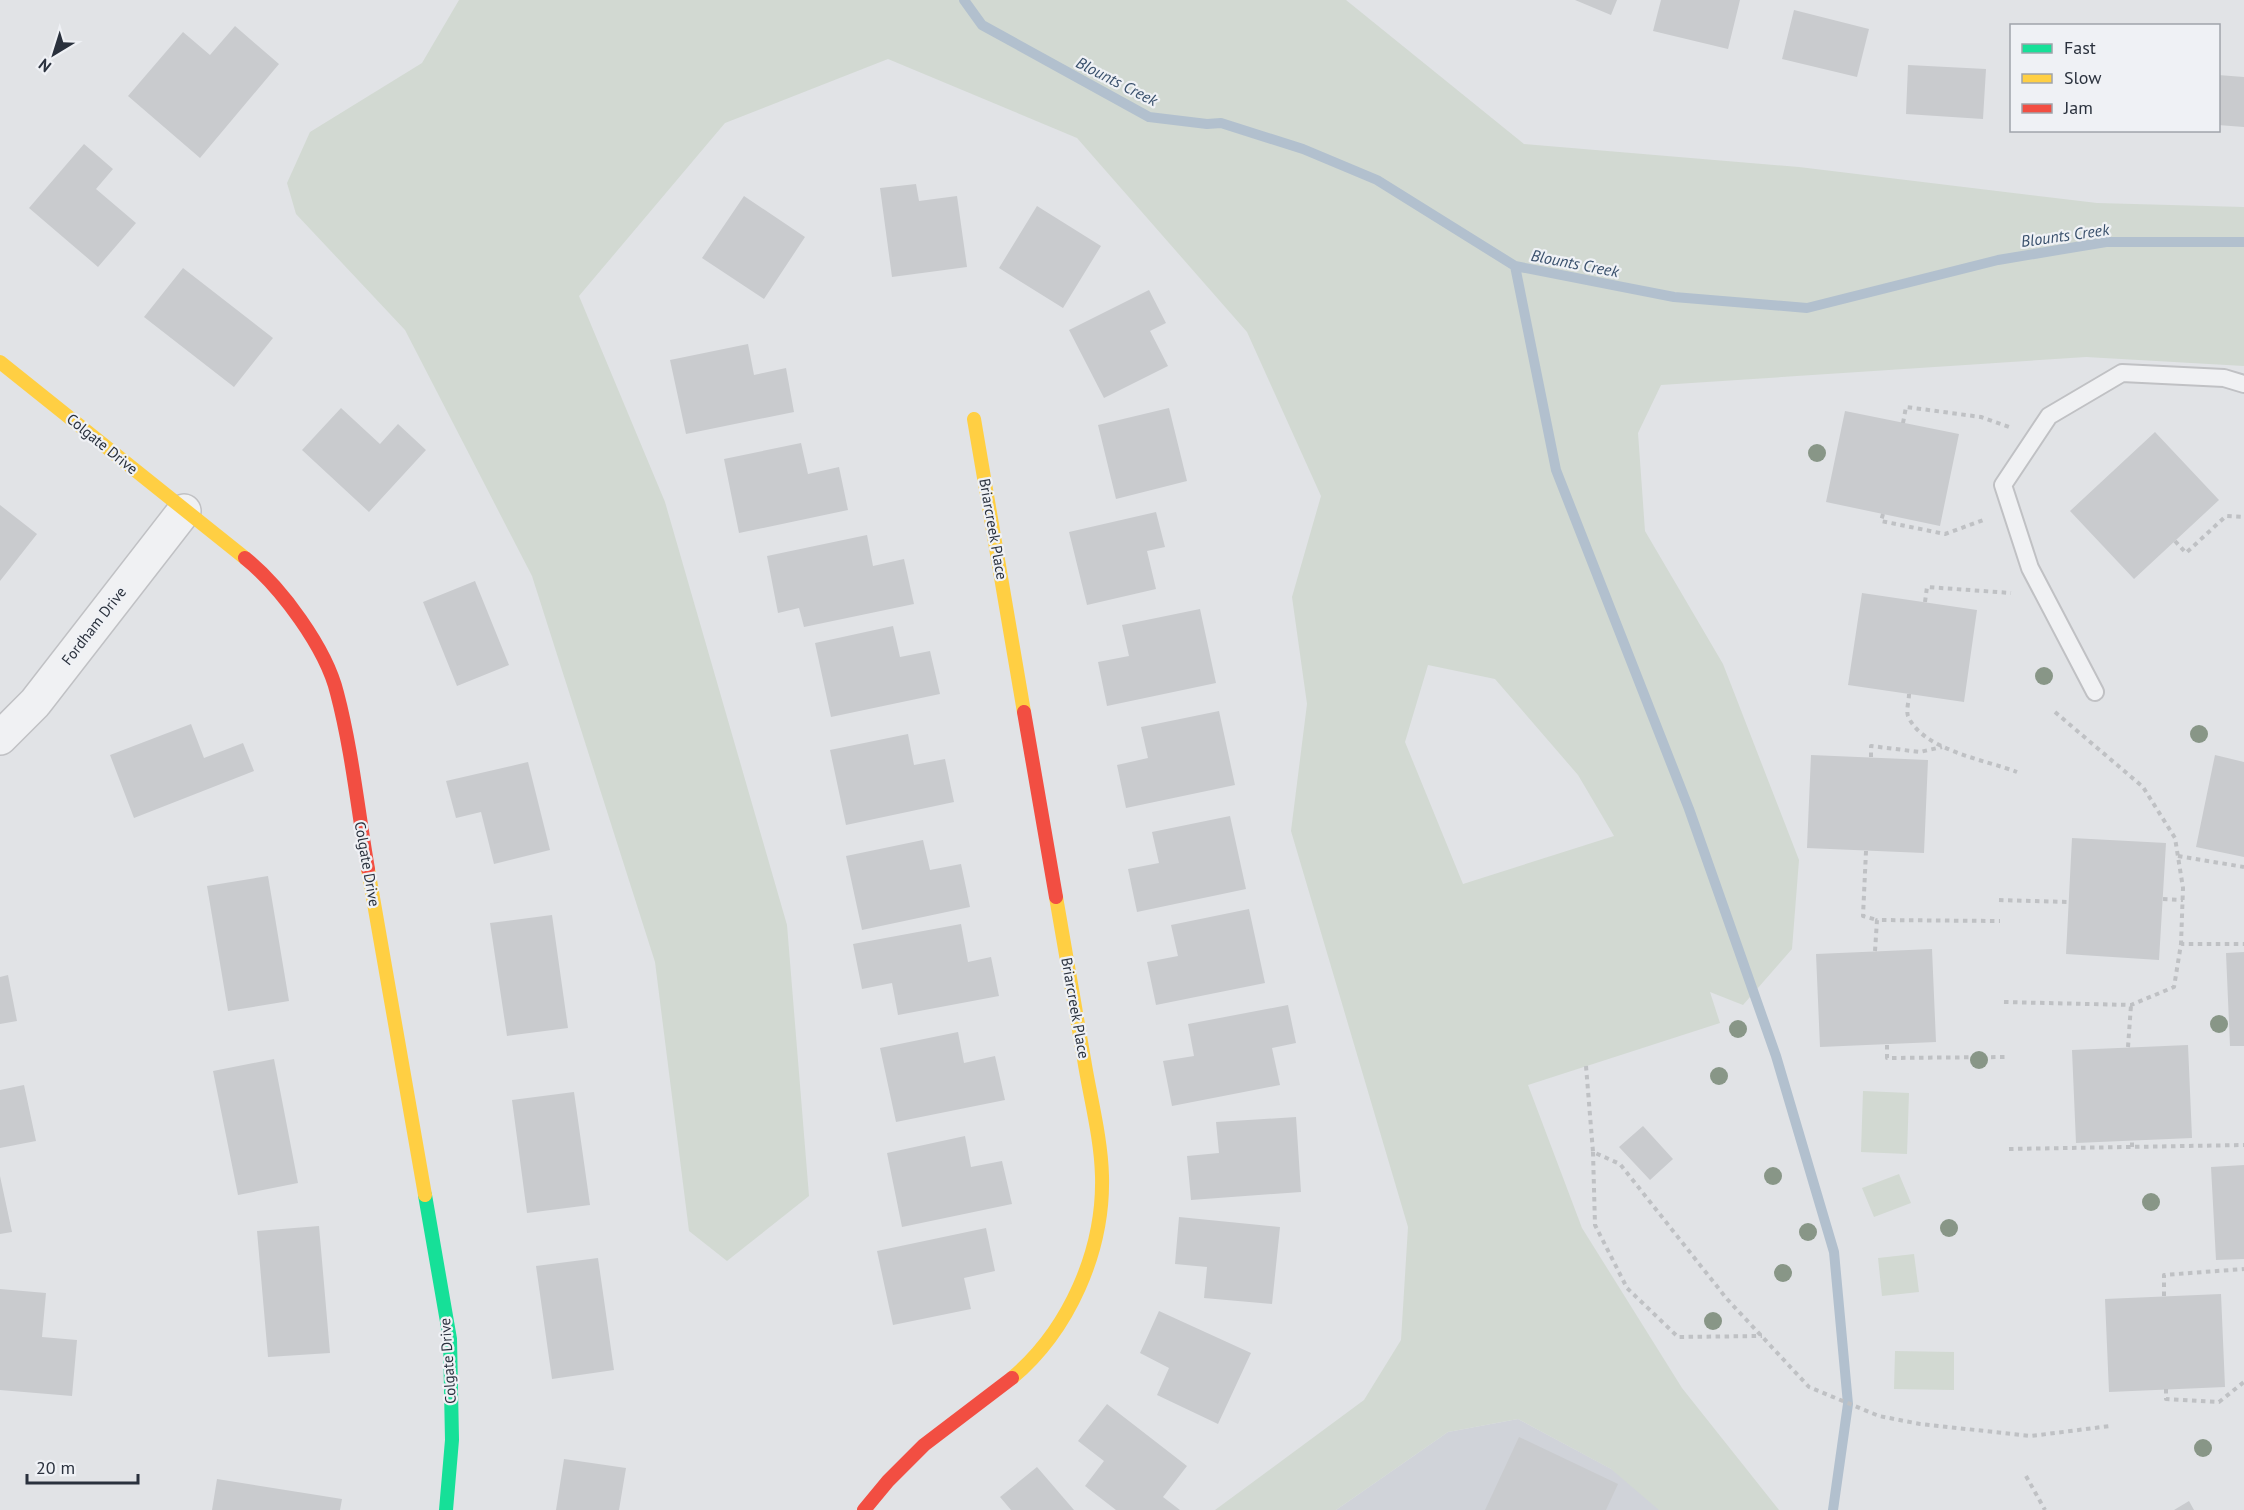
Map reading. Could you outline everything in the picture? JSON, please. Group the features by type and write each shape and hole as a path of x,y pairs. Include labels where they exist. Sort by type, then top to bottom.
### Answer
{"street":[{"name":"Colgate Drive","path":"0,362 250,562 290,606 318,648 337,691 450,1339 452,1440 446,1510"},
{"name":"Briarcreek Place","path":"864,1510 900,1468 933,1437 1027,1365 1054,1329 1078,1290 1095,1239 1098,1219 1102,1179 1094,1118 974,419"},
{"name":"Fordham Drive","path":"0,738 35,703 184,511"}],"lane":[{"path":"2095,692 2030,567 2003,485 2049,416 2122,373 2224,378 2244,384"}],"path":[{"path":"1903,423 1906,407 1982,417 2034,437"},
{"path":"1883,514 1881,521 1946,534 2012,510"},
{"path":"2175,541 2186,554 2226,516 2244,517"},
{"path":"1925,602 1927,587 2045,595"},
{"path":"1909,694 1907,714 1915,728 1943,747 2017,772"},
{"path":"2004,1002 2131,1005 2174,987 2181,944 2183,900 2175,838 2142,787 2055,712"},
{"path":"1871,757 1871,746 1920,752 1943,747"},
{"path":"1866,851 1863,916 1877,920 2000,921"},
{"path":"2178,856 2244,867"},
{"path":"1999,900 2069,902"},
{"path":"2163,900 2183,900"},
{"path":"1875,951 1877,920"},
{"path":"2181,944 2244,944"},
{"path":"2128,1047 2131,1005"},
{"path":"1887,1045 1887,1058 2006,1057"},
{"path":"1586,1066 1593,1152 1595,1225 1627,1288 1678,1337 1762,1336"},
{"path":"2132,1140 2132,1147"},
{"path":"2009,1149 2244,1145"},
{"path":"1593,1152 1620,1164 1719,1290 1809,1387 1878,1416 1920,1424 2031,1436 2110,1426"},
{"path":"2164,1296 2164,1275 2244,1269"},
{"path":"2166,1389 2166,1399 2219,1402 2244,1382"},
{"path":"2026,1476 2045,1510"}],"shaded area":[{"path":"459,0 1346,0 1524,144 1799,167 2097,203 2244,207 2244,366 2086,357 1661,385 1638,433 1645,531 1723,664 1799,860 1792,949 1743,1005 1710,992 1720,1023 1528,1085 1582,1228 1682,1388 1779,1510 1659,1510 1611,1469 1518,1419 1448,1432 1336,1510 1215,1510 1364,1400 1401,1340 1408,1227 1291,831 1307,704 1292,597 1321,496 1247,332 1077,138 888,59 725,123 579,296 665,502 787,925 809,1196 727,1261 689,1231 655,962 532,576 405,330 296,214 287,183 310,132 422,63","holes":["1428,665 1495,679 1578,775 1614,836 1463,884 1405,742"]},
{"path":"1863,1091 1909,1093 1907,1154 1861,1152"},
{"path":"1899,1174 1911,1203 1874,1217 1862,1188"},
{"path":"1914,1254 1919,1292 1882,1296 1878,1258"},
{"path":"1895,1351 1954,1352 1954,1390 1894,1389"},
{"path":"1518,1419 1688,1510 1336,1510 1448,1432"}],"building":[{"path":"1575,0 1617,0 1611,15"},
{"path":"1661,0 1740,0 1728,49 1653,31"},
{"path":"1794,10 1869,29 1857,77 1782,59"},
{"path":"235,26 279,64 200,158 128,96 183,32 210,55"},
{"path":"1908,65 1986,69 1983,119 1906,114"},
{"path":"2220,75 2244,77 2244,127 2220,125"},
{"path":"84,144 113,169 96,189 136,223 98,267 29,208"},
{"path":"916,184 919,201 957,196 967,267 892,277 880,188"},
{"path":"744,196 805,237 764,299 702,258"},
{"path":"1037,206 1101,246 1063,308 999,268"},
{"path":"183,268 273,338 234,387 144,317"},
{"path":"1149,290 1166,323 1150,331 1168,366 1104,398 1069,330"},
{"path":"748,344 754,375 786,368 794,412 686,434 670,360"},
{"path":"341,408 380,444 398,424 426,450 369,512 302,450"},
{"path":"1169,408 1187,481 1116,499 1098,425"},
{"path":"1845,411 1959,434 1940,526 1826,502"},
{"path":"2155,432 2219,500 2134,579 2070,511"},
{"path":"801,443 808,474 839,467 848,510 739,533 724,459"},
{"path":"0,505 37,534 0,581"},
{"path":"1156,512 1165,547 1147,551 1156,589 1087,605 1069,532"},
{"path":"867,535 873,566 904,559 914,604 804,627 799,608 778,613 767,556"},
{"path":"475,581 509,665 457,686 423,602"},
{"path":"1862,593 1977,610 1964,702 1848,685"},
{"path":"1200,609 1216,683 1107,706 1098,662 1129,656 1122,625"},
{"path":"893,626 900,657 930,651 940,694 831,717 815,643"},
{"path":"1219,711 1235,785 1126,808 1117,765 1148,758 1141,727"},
{"path":"191,724 204,758 243,743 254,771 134,818 110,755"},
{"path":"908,734 914,765 945,759 954,802 846,825 830,750"},
{"path":"1811,755 1928,760 1924,853 1807,848"},
{"path":"2215,755 2244,762 2244,857 2196,847"},
{"path":"528,762 550,850 494,864 481,812 456,818 446,781"},
{"path":"1230,816 1246,889 1137,912 1128,869 1159,863 1152,832"},
{"path":"2072,838 2166,843 2159,960 2066,954"},
{"path":"923,840 930,870 961,864 970,907 862,930 846,856"},
{"path":"268,876 289,1001 228,1011 207,886"},
{"path":"1249,909 1265,983 1156,1005 1147,962 1178,956 1171,925"},
{"path":"552,915 568,1028 507,1036 490,923"},
{"path":"961,924 968,962 991,957 999,996 898,1015 892,983 862,989 853,944"},
{"path":"1932,949 1936,1042 1820,1047 1816,954"},
{"path":"2244,952 2244,1046 2230,1046 2226,953"},
{"path":"8,975 17,1021 0,1024 0,977"},
{"path":"1288,1005 1296,1043 1272,1048 1280,1085 1172,1106 1163,1061 1194,1056 1188,1024"},
{"path":"958,1032 964,1063 995,1056 1005,1100 896,1122 880,1048"},
{"path":"2188,1045 2192,1138 2076,1143 2072,1050"},
{"path":"274,1059 298,1183 238,1195 213,1071"},
{"path":"24,1085 36,1141 0,1148 0,1090"},
{"path":"574,1092 590,1205 527,1213 512,1100"},
{"path":"1296,1117 1301,1192 1191,1200 1187,1156 1219,1153 1216,1122"},
{"path":"1643,1126 1673,1159 1650,1180 1619,1147"},
{"path":"965,1136 971,1167 1002,1161 1012,1204 902,1227 887,1153"},
{"path":"2244,1165 2244,1259 2216,1260 2211,1167"},
{"path":"0,1176 12,1232 0,1234"},
{"path":"1179,1217 1280,1227 1272,1304 1204,1298 1207,1267 1175,1264"},
{"path":"319,1226 330,1353 268,1357 257,1231"},
{"path":"986,1228 995,1271 964,1278 971,1309 893,1325 877,1251"},
{"path":"598,1258 614,1370 552,1379 536,1266"},
{"path":"0,1289 46,1293 42,1337 77,1340 72,1396 0,1390"},
{"path":"2221,1294 2225,1387 2109,1392 2105,1299"},
{"path":"1159,1311 1251,1353 1218,1424 1157,1395 1169,1368 1140,1353"},
{"path":"1107,1404 1187,1466 1163,1497 1180,1510 1116,1510 1085,1486 1104,1461 1078,1441"},
{"path":"1519,1437 1618,1484 1606,1510 1485,1510"},
{"path":"564,1459 626,1468 619,1510 556,1510"},
{"path":"1037,1467 1074,1510 1011,1510 1000,1497"},
{"path":"217,1479 342,1499 340,1510 212,1510"},
{"path":"2189,1501 2194,1510 2174,1510"}],"waterway":[{"name":"Blounts Creek","path":"964,0 982,25 1149,117 1207,124 1221,123 1303,149 1377,180 1515,266 1674,297 1807,308 1998,260 2106,242 2244,242"},
{"path":"1515,266 1556,470 1689,809 1776,1056 1834,1252 1848,1404 1833,1510"}],"traffic: fast":[{"path":"425,1195 450,1339 452,1440 446,1510"}],"traffic: slow":[{"path":"0,362 245,558"},
{"path":"974,419 1024,712"},
{"path":"368,869 425,1195"},
{"path":"1012,1378 1032,1359 1066,1313 1089,1260 1097,1232 1101,1204 1102,1176 1097,1132 1056,897"}],"traffic: jam":[{"path":"245,558 259,570 287,602 313,638 331,675 347,736 368,869"},
{"path":"1024,712 1056,897"},
{"path":"864,1510 888,1481 924,1445 1012,1378"}]}
